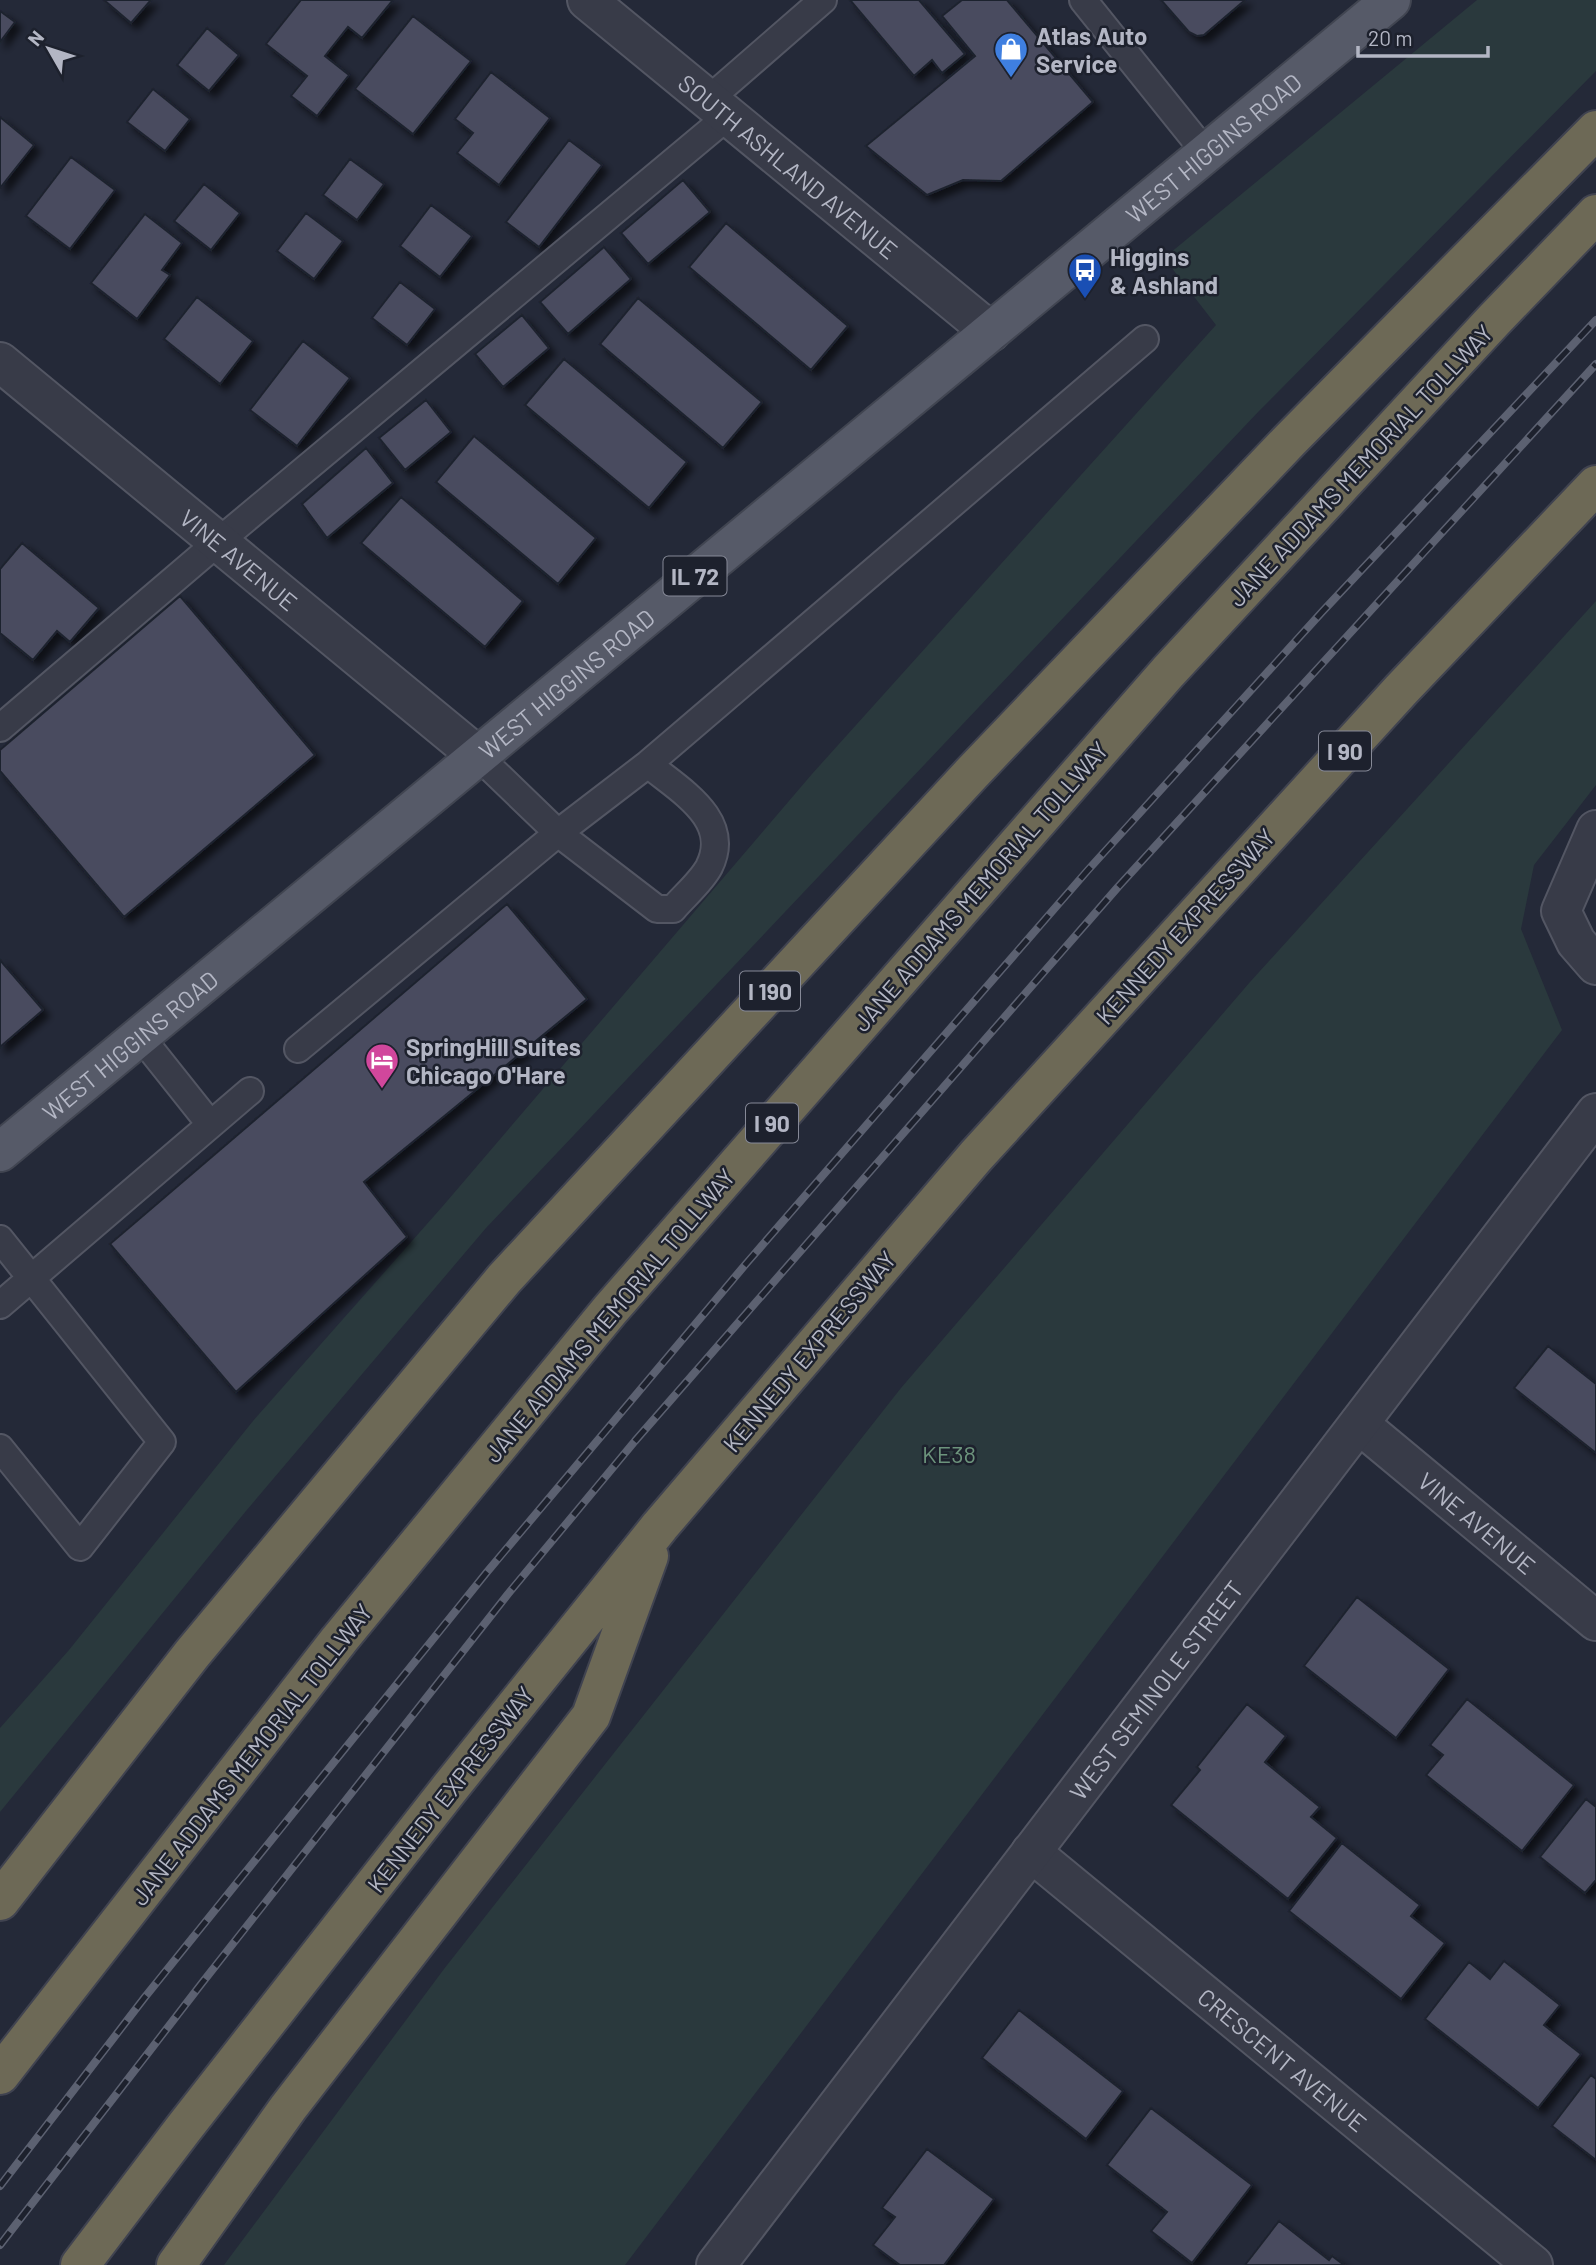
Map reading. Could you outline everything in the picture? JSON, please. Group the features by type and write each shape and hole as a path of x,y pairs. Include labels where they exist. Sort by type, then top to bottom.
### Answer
{"highway":[{"name":"I 190","path":"0,1901 192,1654 504,1279 971,774 1289,440 1596,130"},
{"name":"JANE ADDAMS MEMORIAL TOLLWAY","path":"0,2075 339,1640 610,1310 1168,671 1596,214"},
{"name":"KENNEDY EXPRESSWAY","path":"80,2265 192,2117 449,1789 660,1526 975,1156 1401,690 1596,485"},
{"path":"176,2265 288,2108 591,1716 660,1526"}],"main road":[{"name":"WEST HIGGINS ROAD","path":"0,1152 1391,0"}],"street":[{"name":"SOUTH ASHLAND AVENUE","path":"587,0 991,332"},
{"name":"VINE AVENUE","path":"0,362 478,756"},
{"path":"1595,832 1561,911 1576,942 1596,965"},
{"name":"WEST SEMINOLE STREET","path":"716,2265 1596,1113"},
{"name":"VINE AVENUE","path":"1359,1424 1596,1620"},
{"name":"CRESCENT AVENUE","path":"1031,1852 1533,2265"}],"lane":[{"path":"0,728 718,108 823,0"},
{"path":"1083,0 1205,152"},
{"path":"298,1049 558,833 648,764 1145,339"},
{"path":"478,756 558,833 657,909 673,909 708,868 715,845 712,825 703,810 648,764"},
{"path":"140,1037 211,1124"},
{"path":"0,1305 250,1091"},
{"path":"0,1239 162,1442 80,1547 0,1448"}],"green space":[{"path":"1477,0 1596,0 1596,71 1259,411 486,1228 246,1511 0,1812 0,1728 69,1650 253,1421 442,1207 812,774 1216,325 1164,258"},
{"name":"KE38","path":"1596,601 1596,785 1534,865 1521,929 1562,1030 625,2265 224,2265 444,1969 901,1388 1250,982"}],"building":[{"path":"104,0 151,0 131,23"},
{"path":"301,0 393,0 362,38 348,27 325,56 349,75 317,116 291,96 307,76 266,44"},
{"path":"850,0 919,0 965,54 942,73 932,60 914,76"},
{"name":"Atlas Auto Service","path":"962,0 1007,0 1093,102 1001,181 963,180 927,195 866,146 975,56 942,16"},
{"path":"1161,0 1245,0 1204,35 1197,36 1189,32"},
{"path":"0,11 15,22 0,42"},
{"path":"413,16 471,61 413,134 355,89"},
{"path":"207,28 239,55 209,91 177,65"},
{"path":"491,72 550,118 499,185 457,153 473,133 455,119"},
{"path":"153,89 190,119 165,151 127,122"},
{"path":"0,117 34,145 0,188"},
{"path":"569,140 602,165 539,247 506,222"},
{"path":"71,157 115,190 70,249 26,216"},
{"path":"350,159 384,184 357,220 323,195"},
{"path":"683,180 710,212 648,264 621,233"},
{"path":"204,184 240,213 211,250 174,221"},
{"path":"431,205 472,236 440,277 400,246"},
{"path":"306,213 343,241 314,279 277,251"},
{"path":"145,214 182,243 162,270 170,275 137,319 91,283"},
{"path":"726,223 848,326 811,370 689,267"},
{"path":"604,247 631,279 568,334 540,302"},
{"path":"400,282 435,309 407,345 372,318"},
{"path":"197,297 253,341 220,384 164,339"},
{"path":"638,298 762,402 723,448 600,344"},
{"path":"522,315 549,348 503,387 475,354"},
{"path":"303,341 350,378 297,446 250,410"},
{"path":"564,359 687,462 649,508 525,405"},
{"path":"426,400 451,432 405,470 379,438"},
{"path":"474,436 596,538 558,584 436,482"},
{"path":"366,448 393,483 327,538 302,504"},
{"path":"401,497 523,601 485,647 361,543"},
{"path":"22,543 99,608 70,642 57,631 33,660 0,633 0,569"},
{"path":"180,596 315,755 124,917 0,771 0,750"},
{"name":"SpringHill Suites Chicago O'Hare","path":"507,904 587,999 364,1182 407,1237 236,1392 110,1244"},
{"path":"0,960 43,1010 0,1047"},
{"path":"1548,1346 1596,1384 1596,1453 1514,1388"},
{"path":"1357,1597 1449,1669 1396,1738 1304,1666"},
{"path":"1467,1699 1574,1785 1522,1851 1426,1775 1443,1755 1430,1745"},
{"path":"1247,1704 1286,1736 1265,1762 1320,1807 1311,1817 1337,1838 1288,1899 1171,1805 1200,1770 1197,1767"},
{"path":"1586,1799 1596,1807 1596,1880 1585,1893 1540,1857"},
{"path":"1342,1843 1420,1905 1411,1916 1445,1943 1401,1999 1289,1911"},
{"path":"1504,1961 1560,2005 1544,2025 1581,2054 1538,2108 1425,2019 1469,1962 1490,1979"},
{"path":"1019,2010 1123,2091 1086,2139 982,2058"},
{"path":"1591,2075 1596,2079 1596,2160 1552,2126"},
{"path":"1151,2108 1252,2185 1192,2263 1151,2231 1167,2212 1107,2165"},
{"path":"927,2149 994,2199 944,2265 900,2265 873,2245 895,2217 882,2208"},
{"path":"1279,2221 1329,2260 1332,2256 1344,2265 1245,2265"}],"railway":[{"path":"0,2186 145,1997 487,1572 745,1265 1088,870 1322,612 1596,320"},
{"path":"0,2245 508,1594 635,1441 1118,887 1596,364"}],"place":[{"name":"Atlas Auto Service","path":"1011,79"},
{"name":"Higgins & Ashland","path":"1085,300"},
{"name":"SpringHill Suites Chicago O'Hare","path":"382,1090"}]}
